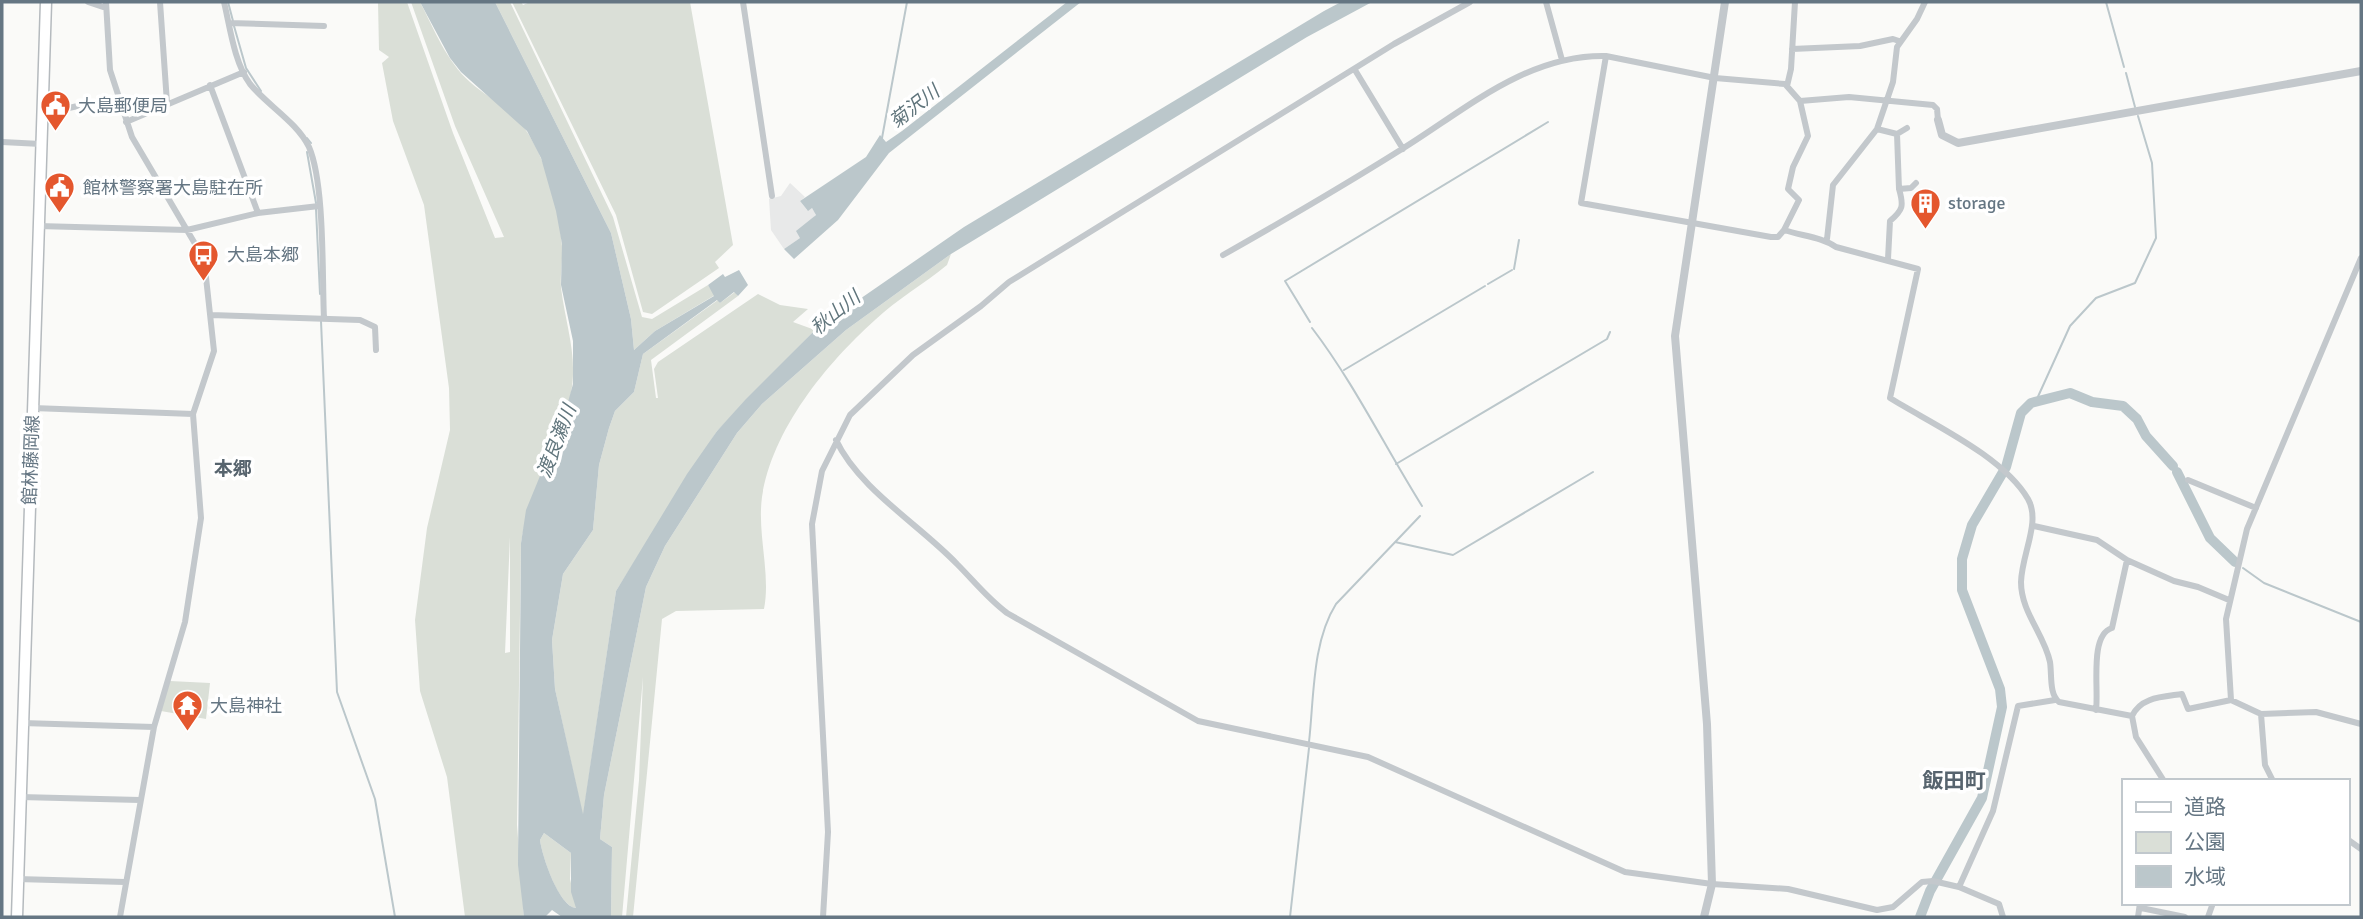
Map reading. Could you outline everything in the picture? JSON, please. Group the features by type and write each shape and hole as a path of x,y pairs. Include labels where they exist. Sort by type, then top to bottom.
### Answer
{"main road":[{"name":"館林藤岡線","path":"17,917 46,2"}],"street":[{"path":"88,2 106,5 110,70 126,122 147,167 204,259 213,358 193,414 201,525 186,622 154,727 120,917"},
{"path":"160,2 167,103"},
{"path":"224,2 244,72 252,86 307,145 319,206 324,319"},
{"path":"743,2 772,197"},
{"path":"823,917 828,832 812,524 822,471 849,415 913,355 981,306 1009,282 1470,2"},
{"path":"1546,2 1562,60"},
{"path":"1704,917 1712,884 1702,638 1674,357 1690,223 1725,2"},
{"path":"1787,86 1795,2"},
{"path":"1827,239 1833,185 1877,129 1888,102 1899,41 1917,19 1925,2"},
{"path":"229,23 324,26"},
{"path":"1792,49 1860,46 1893,39 1899,41"},
{"path":"1223,255 1403,149 1485,95 1542,65 1562,60 1606,56 1715,78 1787,86 1800,101 1808,136 1793,167 1788,189 1799,200 1778,237 1581,203 1606,56"},
{"path":"1355,70 1403,149"},
{"path":"1800,101 1849,97 1933,105 1937,109 1942,135 1958,143 2361,71"},
{"path":"126,122 244,72"},
{"path":"210,85 258,213"},
{"path":"42,114 118,97"},
{"path":"1877,129 1897,134 1907,128"},
{"path":"1888,259 1890,220 1901,212 1903,203 1899,189 1897,134"},
{"path":"2,142 41,144"},
{"path":"1899,189 1911,188 1916,183"},
{"path":"38,226 187,230 258,213 319,206"},
{"path":"1784,230 1808,239 1827,239 1836,247 1918,269 1891,398 1999,468 2029,501 2034,526 2022,560 2022,593 2034,628 2049,659 2055,700"},
{"path":"2231,700 2226,619 2247,529 2361,258"},
{"path":"211,315 360,320 374,327 376,350"},
{"path":"33,408 193,414"},
{"path":"836,440 852,464 884,498 958,565 983,595 1007,613 1198,721 1368,757 1625,872 1712,884 1788,889 1877,910 1893,907 1917,886 1927,881 1959,887 1998,904 2003,917"},
{"path":"2188,480 2256,508"},
{"path":"2034,526 2098,540 2127,560 2174,581 2198,586 2229,600"},
{"path":"2096,710 2098,640 2105,630 2112,628 2127,560"},
{"path":"2132,716 2146,700 2182,694 2188,709 2231,700 2261,714 2316,712 2361,724"},
{"path":"1959,887 1993,811 2018,706 2055,700 2132,716"},
{"path":"2261,714 2265,765 2269,779"},
{"path":"2132,716 2136,737 2163,779"},
{"path":"22,723 154,727"},
{"path":"20,797 140,800"},
{"path":"17,880 125,882"},
{"path":"2138,917 2141,905 2185,917"}],"shaded area":[{"path":"790,183 805,197 800,201 807,210 812,208 816,214 800,238 784,249 771,230 769,199 781,196"}],"green space":[{"path":"378,2 407,2 453,133 495,238 504,237 455,126 411,2 420,2 454,65 524,127 547,174 558,217 562,246 561,288 573,370 565,417 530,505 521,543 517,825 524,917 465,917 447,777 420,691 415,620 427,528 450,430 449,388 424,205 393,121 382,63 389,57 379,50","holes":["510,537 510,652 505,653"]},
{"path":"495,2 510,2 613,217 642,317 652,319 708,285 715,295 655,331 634,350 631,319 611,233"},
{"path":"512,2 521,2 523,5 530,2 690,2 733,245 715,262 719,268 652,314 643,312 616,215"},
{"path":"951,254 947,265 892,305 856,337 820,378 789,423 777,447 762,497 761,525 766,582 764,609 676,611 662,619 633,917 626,917 639,780 643,677 622,917 611,917 612,847 600,839 604,795 646,587 665,546 737,433 762,404 846,330"},
{"path":"735,292 738,296 651,360 656,398 654,369 658,362 758,294 780,305 808,309 793,322 815,330 717,431 616,591 583,817 555,689 552,640 563,574 593,530 599,465 609,428 615,411 634,392 643,354 718,300 720,303"},
{"path":"170,681 210,683 206,719 161,711"},
{"path":"544,833 571,853 570,879 577,908 564,900 552,880 540,840"}],"water":[{"name":"渡良瀬川","path":"420,2 495,2 611,233 631,319 634,350 655,331 714,296 708,285 723,274 725,277 739,270 748,285 738,296 734,292 720,303 717,300 643,354 634,392 615,411 609,428 599,465 593,530 563,574 552,640 555,689 583,814 616,591 687,474 717,431 746,399 815,330 964,227 1324,11 1341,2 1372,2 1307,37 951,254 846,330 762,404 737,433 665,546 646,587 604,795 600,839 612,847 611,917 562,917 552,910 545,917 524,917 518,865 521,543 526,510 563,420 573,384 573,341 561,285 562,244 541,158 527,131 461,72 450,58","holes":["544,833 571,853 571,892 576,908 563,899 558,890 540,840"]},
{"path":"1067,2 1081,2 889,153 838,220 794,259 784,249 800,238 796,231 816,215 812,208 808,211 800,201 866,157 880,135 886,142 902,131"}],"waterway":[{"path":"228,2 233,21"},
{"name":"菊沢川","path":"882,138 907,2"},
{"path":"2106,2 2124,67"},
{"path":"234,26 246,68 261,91"},
{"path":"2126,73 2135,107"},
{"path":"2036,401 2070,326 2096,298 2135,283 2156,238 2152,163 2138,116"},
{"path":"1310,322 1285,281 1548,122"},
{"path":"307,138 311,143"},
{"path":"307,152 316,203"},
{"path":"316,209 320,294"},
{"path":"1514,269 1519,240"},
{"path":"1488,284 1512,270"},
{"path":"1344,370 1485,286"},
{"path":"321,321 337,692 375,799 395,917"},
{"path":"1312,328 1356,393 1422,506"},
{"path":"1396,464 1607,339 1610,332"},
{"path":"1920,917 1930,891 1982,798 2002,707 2000,689 1962,590 1962,559 1972,525 2006,467 2021,413 2031,403 2070,393 2092,402 2123,406 2137,419 2146,436 2173,466"},
{"path":"1395,542 1453,555 1593,472"},
{"path":"2177,472 2210,538 2235,562"},
{"path":"1309,742 1315,671 1328,619 1336,604 1420,516"},
{"path":"2243,568 2264,583 2361,622"},
{"path":"1290,917 1309,748"}],"place":[{"name":"大島郵便局","path":"55,133"},
{"name":"館林警察署大島駐在所","path":"60,215"},
{"name":"storage","path":"1925,230"},
{"name":"大島本郷","path":"204,282"},
{"name":"大島神社","path":"187,733"}],"district":[{"name":"本郷","path":"233,468"},
{"name":"飯田町","path":"1954,781"}],"water label":[{"name":"秋山川","path":"835,312"}]}
